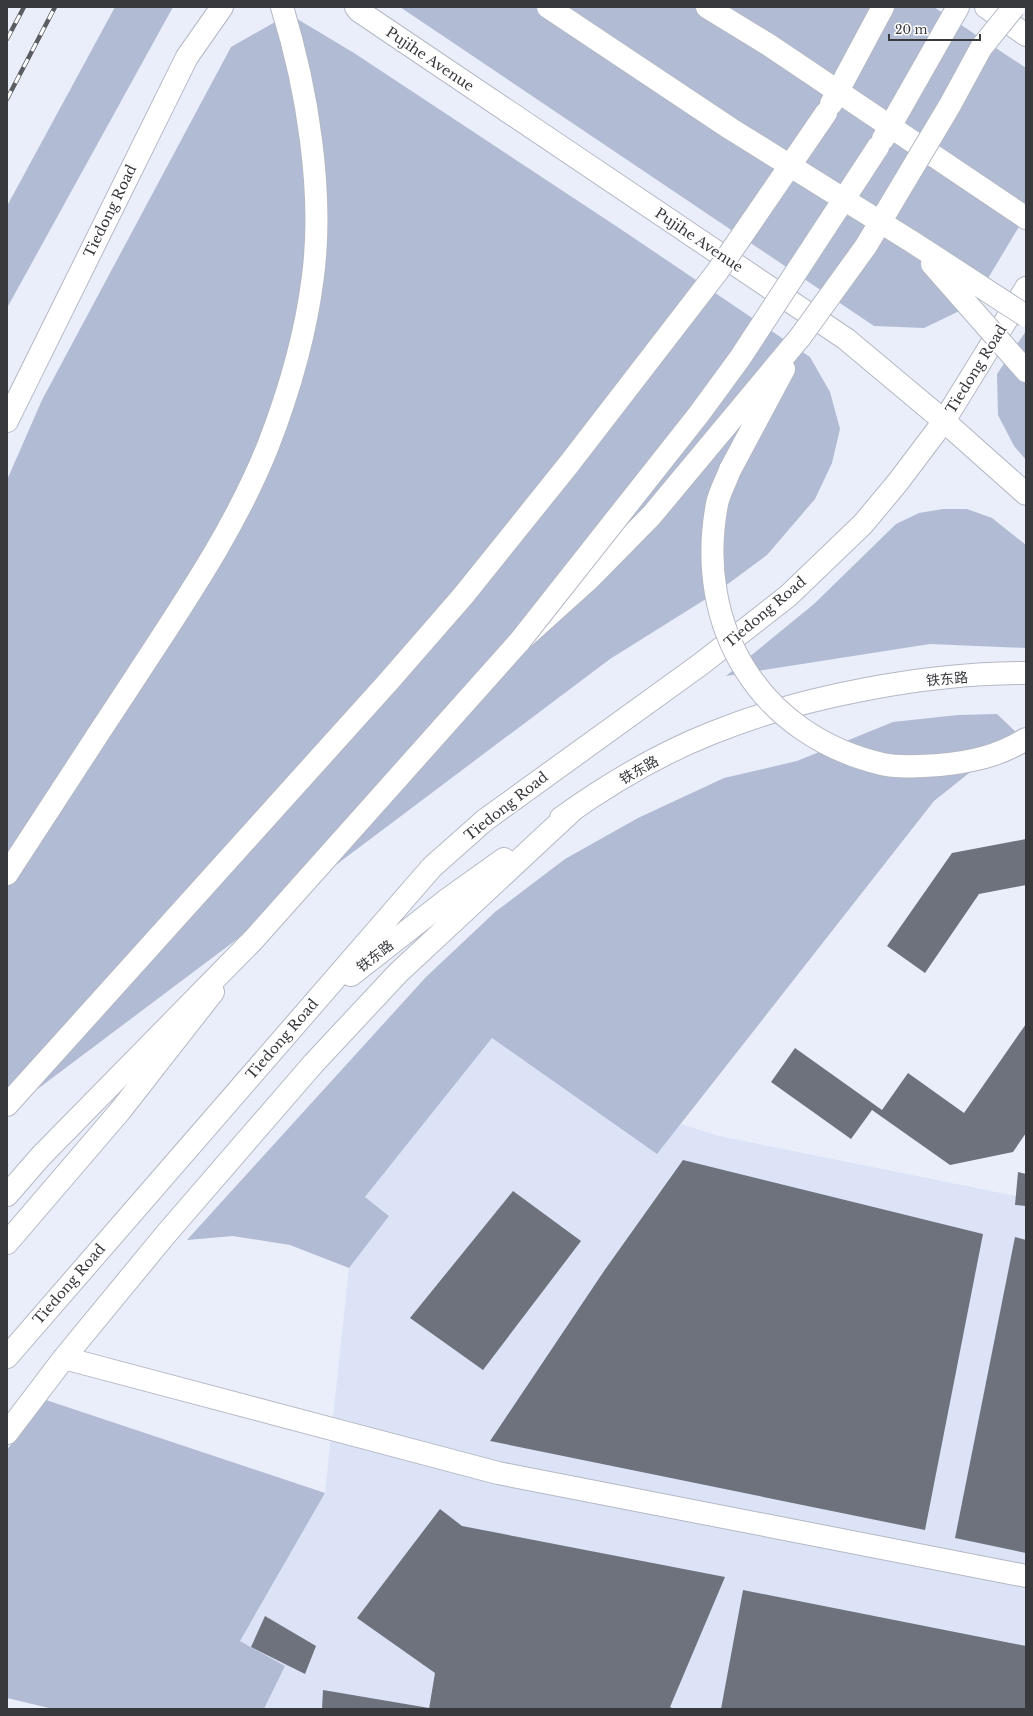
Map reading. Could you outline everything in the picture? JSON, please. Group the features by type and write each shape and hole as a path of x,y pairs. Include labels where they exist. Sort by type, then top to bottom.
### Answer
{"main road":[{"name":"Tiedong Road","path":"7,421 187,57 222,7"},
{"path":"7,874 194,587 248,491 268,447 285,395 309,304 314,273 316,232 314,167 302,87 290,32 282,7"},
{"name":"Pujihe Avenue","path":"356,7 359,11 846,340 944,421 1026,494"},
{"path":"548,7 731,129 914,243 1026,316"},
{"path":"707,7 769,45 1026,218"},
{"path":"729,7 769,45"},
{"path":"7,1105 389,681 463,596 569,464 717,272 826,113 884,7"},
{"path":"7,1195 41,1156 254,939 519,642 700,414 740,358 878,147 958,7"},
{"path":"986,7 1026,34"},
{"path":"519,642 590,578 651,516 801,336 866,246 950,104 981,48 998,7"},
{"path":"981,48 1014,7"},
{"path":"980,186 1026,203"},
{"path":"914,243 1026,371"},
{"name":"Tiedong Road","path":"7,1357 432,867 485,820 631,713 701,664 788,596 863,524 898,482 944,421 1026,288"},
{"path":"801,336 730,470 717,502 711,551 713,578 719,608 731,645 744,670 760,690 788,718 814,736 836,749 883,764 911,766 961,763 989,758 1026,739"},
{"name":"铁东路","path":"312,1005 448,899 573,810 650,762 711,733 765,714 838,695 917,682 1005,673 1026,673"},
{"path":"7,1433 64,1358 166,1234 313,1064 398,973 573,810"},
{"path":"7,1243 120,1111 254,939"},
{"path":"64,1358 498,1473 1026,1576"}],"shaded area":[{"path":"115,7 173,7 7,308 7,206"},
{"path":"400,7 934,7 1026,68 1026,215 972,305 924,328 874,326"},
{"path":"289,14 354,53 622,230 810,357 830,392 840,429 832,463 815,499 767,555 717,592 610,659 7,1112 7,480 42,400 231,47"},
{"path":"1026,331 1026,460 1014,446 998,415 997,374"},
{"path":"943,509 967,509 992,518 1026,545 1026,648 930,644 726,676 814,604 896,524 919,513"},
{"path":"997,714 1018,734 934,801 657,1154 492,1038 365,1197 389,1216 349,1268 290,1245 233,1236 187,1240 426,977 495,912 565,859 638,818 724,778 797,761 893,722 958,715"},
{"path":"492,1038 657,1153 681,1124 719,1136 1026,1198 1026,1709 264,1709 285,1666 240,1641 325,1493 349,1268 389,1216 365,1197"},
{"path":"43,1399 325,1493 240,1641 285,1666 264,1709 53,1709 7,1698 7,1450"}],"building":[{"path":"1026,839 1026,885 979,894 925,973 887,946 952,853"},
{"path":"1026,1024 1026,1133 1013,1152 950,1165 872,1110 851,1139 771,1082 795,1048 882,1110 908,1073 964,1113"},
{"path":"683,1160 983,1234 925,1530 490,1441 604,1271"},
{"path":"1018,1172 1026,1174 1026,1206 1015,1205"},
{"path":"513,1191 581,1241 483,1370 410,1318"},
{"path":"1015,1237 1026,1240 1026,1553 955,1538"},
{"path":"440,1509 462,1526 725,1577 670,1707 674,1709 429,1709 435,1673 357,1618"},
{"path":"743,1590 1026,1646 1026,1709 721,1709"},
{"path":"265,1616 316,1646 305,1674 251,1647"},
{"path":"323,1690 429,1708 429,1709 322,1709"}],"railway":[{"path":"7,39 24,7"},
{"path":"7,99 55,7"}]}
